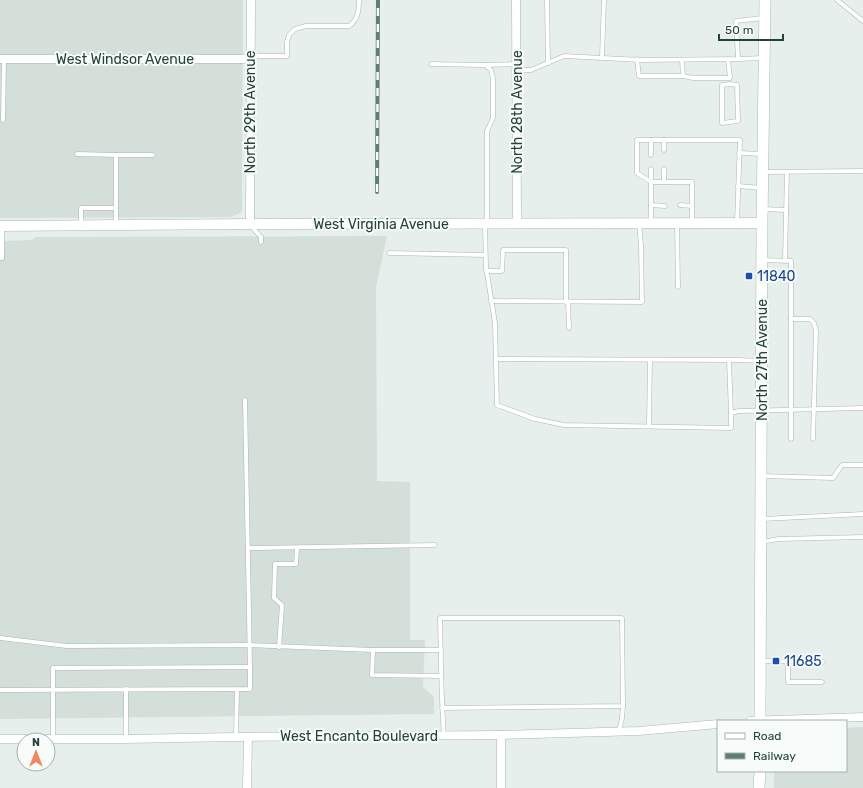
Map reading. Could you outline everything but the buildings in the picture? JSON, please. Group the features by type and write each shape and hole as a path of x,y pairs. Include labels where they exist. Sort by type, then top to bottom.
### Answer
{"main road":[{"name":"North 27th Avenue","path":"757,720 760,660 762,209 765,0"},
{"path":"760,772 760,788"}],"street":[{"name":"North 29th Avenue","path":"250,224 251,0"},
{"name":"North 28th Avenue","path":"516,0 517,224"},
{"name":"West Windsor Avenue","path":"2,59 251,57"},
{"name":"West Virginia Avenue","path":"1,226 762,223"},
{"path":"802,720 863,717"},
{"name":"West Encanto Boulevard","path":"56,739 126,740 236,737 501,735 644,731 717,724"},
{"path":"501,735 501,788"},
{"path":"247,788 248,737"},
{"name":"West Encanto Boulevard","path":"0,739 16,739"}],"lane":[{"path":"251,57 287,56 287,42 289,35 295,29 306,26 350,26 355,22 358,15 359,0"},
{"path":"547,0 548,63"},
{"path":"602,57 604,0"},
{"path":"837,0 863,21"},
{"path":"738,59 736,20 764,18"},
{"path":"431,64 485,65 517,67 531,70 564,56 682,60 764,58"},
{"path":"2,59 3,120"},
{"path":"637,59 639,76 730,78"},
{"path":"728,59 730,84"},
{"path":"682,60 683,76"},
{"path":"485,65 491,70 493,78 493,118 487,131 485,255 486,272 495,323 497,405 535,419 564,425 731,428 729,360"},
{"path":"730,84 737,85 738,121 722,124 722,85 730,84"},
{"path":"692,223 692,182 651,182 637,172 637,140 740,140 737,223"},
{"path":"651,140 651,154"},
{"path":"664,140 664,150"},
{"path":"739,152 763,154"},
{"path":"77,154 153,155"},
{"path":"116,154 116,226"},
{"path":"651,169 651,223"},
{"path":"664,169 664,182"},
{"path":"763,172 863,171"},
{"path":"785,260 787,172"},
{"path":"738,186 763,188"},
{"path":"651,205 665,206"},
{"path":"680,205 692,206"},
{"path":"81,226 81,208 116,208"},
{"path":"762,209 786,210"},
{"path":"491,301 642,302 639,223"},
{"path":"677,223 678,286"},
{"path":"250,224 261,238 261,242"},
{"path":"0,258 2,258 1,226"},
{"path":"486,272 502,271 502,250 566,250 569,328"},
{"path":"389,253 485,255"},
{"path":"762,260 791,261 791,439"},
{"path":"791,319 810,319 814,323 816,331 814,439"},
{"path":"496,359 762,361"},
{"path":"649,426 650,360"},
{"path":"0,690 250,689 245,400"},
{"path":"731,413 739,411 814,408 863,408"},
{"path":"761,476 833,478 842,465 863,466"},
{"path":"761,519 863,514"},
{"path":"761,542 779,539 863,537"},
{"path":"248,548 435,545"},
{"path":"279,647 282,605 274,598 276,564 296,564 297,548"},
{"path":"444,736 440,618 622,618 623,706 619,732"},
{"path":"0,638 67,646 250,645 373,650 441,650"},
{"path":"373,650 372,675 441,676"},
{"path":"760,660 823,662"},
{"path":"788,661 788,682 822,682"},
{"path":"53,732 53,668 250,667"},
{"path":"126,689 126,740"},
{"path":"236,737 237,689"},
{"path":"442,708 623,706"}],"shaded area":[{"path":"0,0 243,0 242,212 231,217 0,218"},
{"path":"387,236 376,287 377,481 410,482 410,640 425,640 423,687 434,697 434,714 0,719 0,241 31,240 36,237"},
{"path":"863,727 863,788 774,788 774,772 847,772 847,728"}],"railway":[{"path":"377,192 378,0"}],"place":[{"name":"11840","path":"749,276"},
{"name":"11685","path":"776,661"}]}
